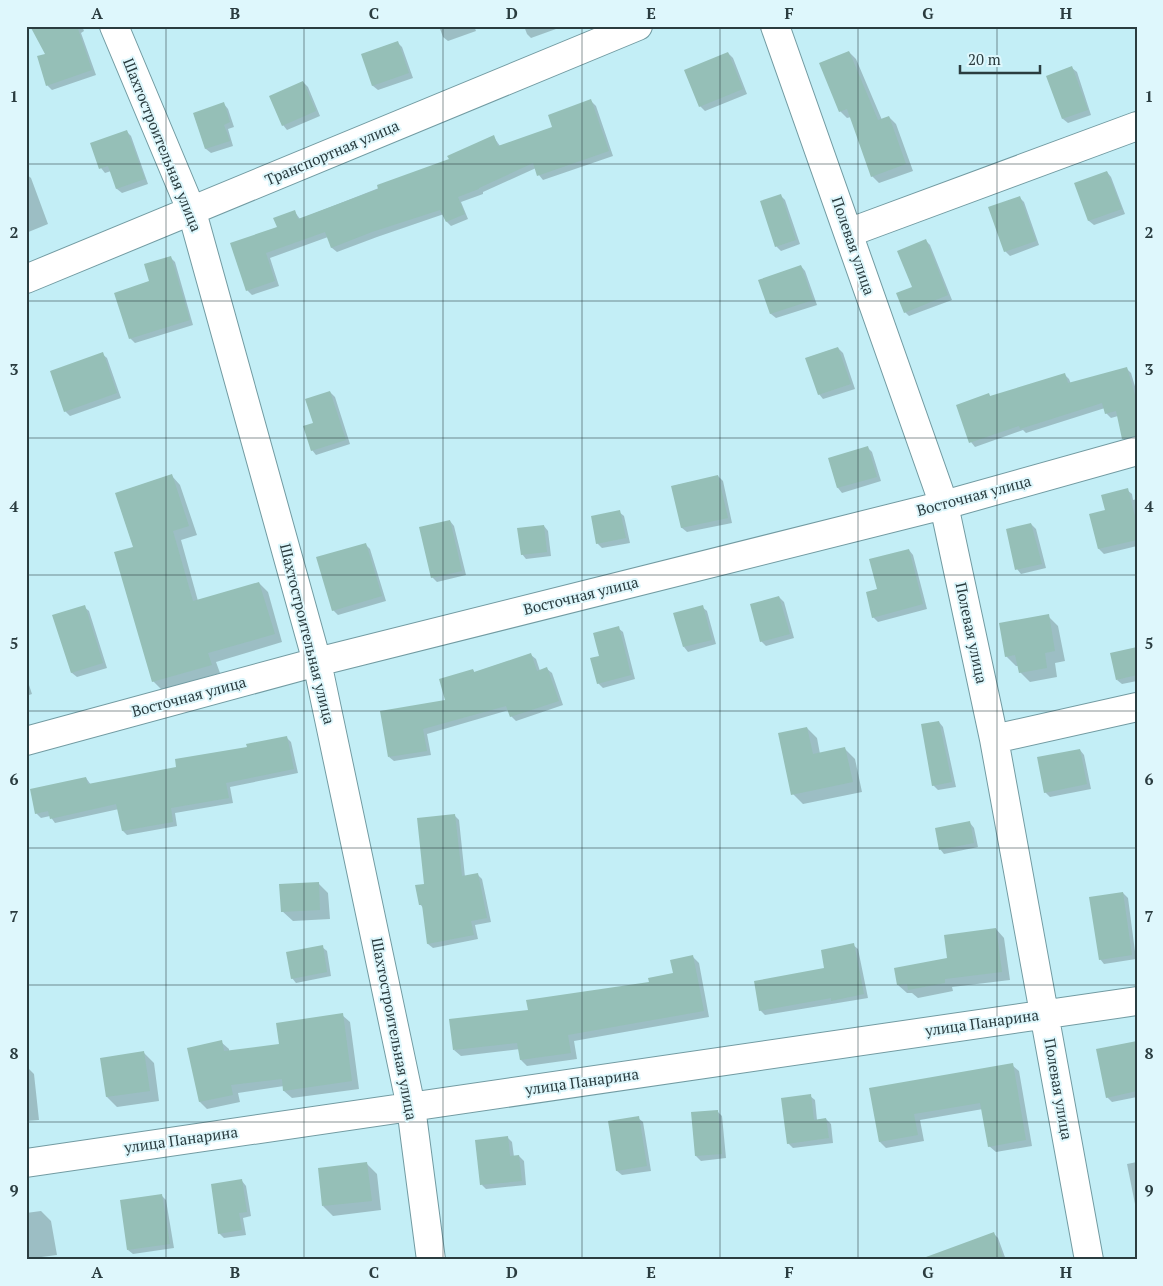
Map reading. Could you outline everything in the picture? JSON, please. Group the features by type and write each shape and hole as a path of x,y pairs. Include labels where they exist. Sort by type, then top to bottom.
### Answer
{"street":[{"name":"Шахтостроительная улица","path":"114,26 192,212 317,662 411,1107 431,1260"},
{"name":"Транспортная улица","path":"26,279 192,212 638,26"},
{"name":"Полевая улица","path":"775,26 944,505 994,739 1089,1260"},
{"path":"848,233 1137,126"},
{"name":"Восточная улица","path":"26,741 317,662 944,505 1137,452"},
{"path":"994,739 1137,707"},
{"name":"улица Панарина","path":"26,1163 1137,1001"}],"building":[{"path":"30,26 77,26 92,70 46,86 37,56 45,54"},
{"path":"398,41 409,73 372,86 361,54"},
{"path":"849,51 878,120 889,116 906,164 871,177 847,109 839,112 819,63"},
{"path":"728,52 743,89 699,107 684,70"},
{"path":"1072,66 1088,110 1062,119 1046,76"},
{"path":"303,81 316,111 282,126 269,96"},
{"path":"591,99 609,151 537,176 533,163 458,197 465,214 446,222 440,210 372,232 331,248 325,232 266,253 275,281 246,291 230,243 277,227 273,218 295,210 298,219 378,189 377,185 449,159 447,156 494,135 498,146 552,127 548,115"},
{"path":"224,102 230,122 224,125 230,141 205,149 193,113"},
{"path":"127,130 145,179 116,189 108,166 99,169 90,143"},
{"path":"1107,171 1122,209 1088,221 1074,183"},
{"path":"781,194 796,240 775,247 760,201"},
{"path":"1020,196 1036,241 1004,252 988,207"},
{"path":"926,239 948,295 904,313 896,293 912,287 897,251"},
{"path":"171,256 190,320 129,339 114,293 149,281 144,264"},
{"path":"801,265 813,300 770,314 758,280"},
{"path":"838,347 851,384 818,395 805,358"},
{"path":"103,352 117,393 64,412 50,371"},
{"path":"1127,367 1137,402 1137,436 1122,439 1116,411 1105,414 1102,403 1020,429 1019,426 969,443 956,405 989,393 990,396 1065,373 1068,383"},
{"path":"330,391 346,440 311,451 303,426 313,423 305,399"},
{"path":"868,446 877,477 837,488 828,458"},
{"path":"172,474 189,526 173,531 193,601 259,582 275,634 208,653 212,665 152,682 114,552 133,547 115,493"},
{"path":"718,475 728,518 681,528 671,486"},
{"path":"1128,488 1137,525 1137,540 1098,549 1089,514 1105,510 1101,495"},
{"path":"620,510 626,538 596,544 591,516"},
{"path":"450,520 462,571 431,578 419,527"},
{"path":"1031,523 1042,564 1015,570 1006,529"},
{"path":"544,525 547,552 521,555 517,528"},
{"path":"366,543 382,596 332,611 316,557"},
{"path":"909,549 923,604 872,618 866,592 877,589 869,559"},
{"path":"779,596 790,634 760,642 750,604"},
{"path":"85,605 103,663 71,673 52,615"},
{"path":"703,605 712,640 683,647 673,613"},
{"path":"1049,614 1055,651 1045,653 1047,668 1019,673 1015,655 1005,657 999,623"},
{"path":"619,626 631,675 597,684 590,658 599,656 593,633"},
{"path":"1137,647 1137,675 1116,680 1110,653"},
{"path":"531,653 537,671 547,667 559,701 510,717 506,706 423,729 427,751 388,757 380,711 445,700 439,679 473,669 474,672"},
{"path":"939,721 952,782 932,786 921,724"},
{"path":"807,727 813,754 845,747 853,782 791,795 778,733"},
{"path":"287,736 294,769 226,783 229,798 171,808 173,822 122,831 116,804 50,819 48,811 35,814 30,789 86,777 88,784 176,767 175,759 247,747 246,744"},
{"path":"1080,749 1087,784 1044,793 1037,757"},
{"path":"455,814 462,876 478,873 487,918 471,921 474,935 427,944 422,905 419,905 415,885 424,884 417,818"},
{"path":"970,821 974,843 939,850 935,828"},
{"path":"319,882 320,910 281,912 279,884"},
{"path":"1123,892 1132,955 1099,960 1089,897"},
{"path":"996,928 1002,972 945,979 945,983 908,990 907,984 897,985 894,968 947,958 944,935"},
{"path":"854,943 864,994 831,1001 831,998 759,1011 754,981 824,968 821,950"},
{"path":"323,945 327,972 291,979 286,952"},
{"path":"693,955 704,1011 568,1035 571,1053 520,1060 517,1043 453,1050 449,1019 528,1010 526,1000 649,982 648,978 673,973 670,960"},
{"path":"343,1013 352,1081 283,1091 282,1079 231,1085 233,1095 199,1102 187,1048 222,1040 224,1051 279,1044 276,1023"},
{"path":"1137,1041 1137,1091 1106,1098 1096,1049"},
{"path":"144,1051 150,1091 106,1097 100,1058"},
{"path":"1013,1063 1026,1140 988,1147 980,1103 914,1114 918,1135 879,1142 869,1088"},
{"path":"811,1094 814,1120 826,1118 829,1138 787,1144 781,1098"},
{"path":"718,1110 722,1154 695,1156 691,1112"},
{"path":"639,1116 647,1166 616,1171 608,1121"},
{"path":"508,1136 510,1156 519,1155 522,1181 480,1185 475,1140"},
{"path":"367,1162 372,1201 322,1206 318,1168"},
{"path":"242,1179 247,1212 239,1213 242,1230 218,1234 211,1184"},
{"path":"162,1194 170,1244 127,1250 120,1200"},
{"path":"994,1232 1004,1260 926,1260 926,1257"}]}
